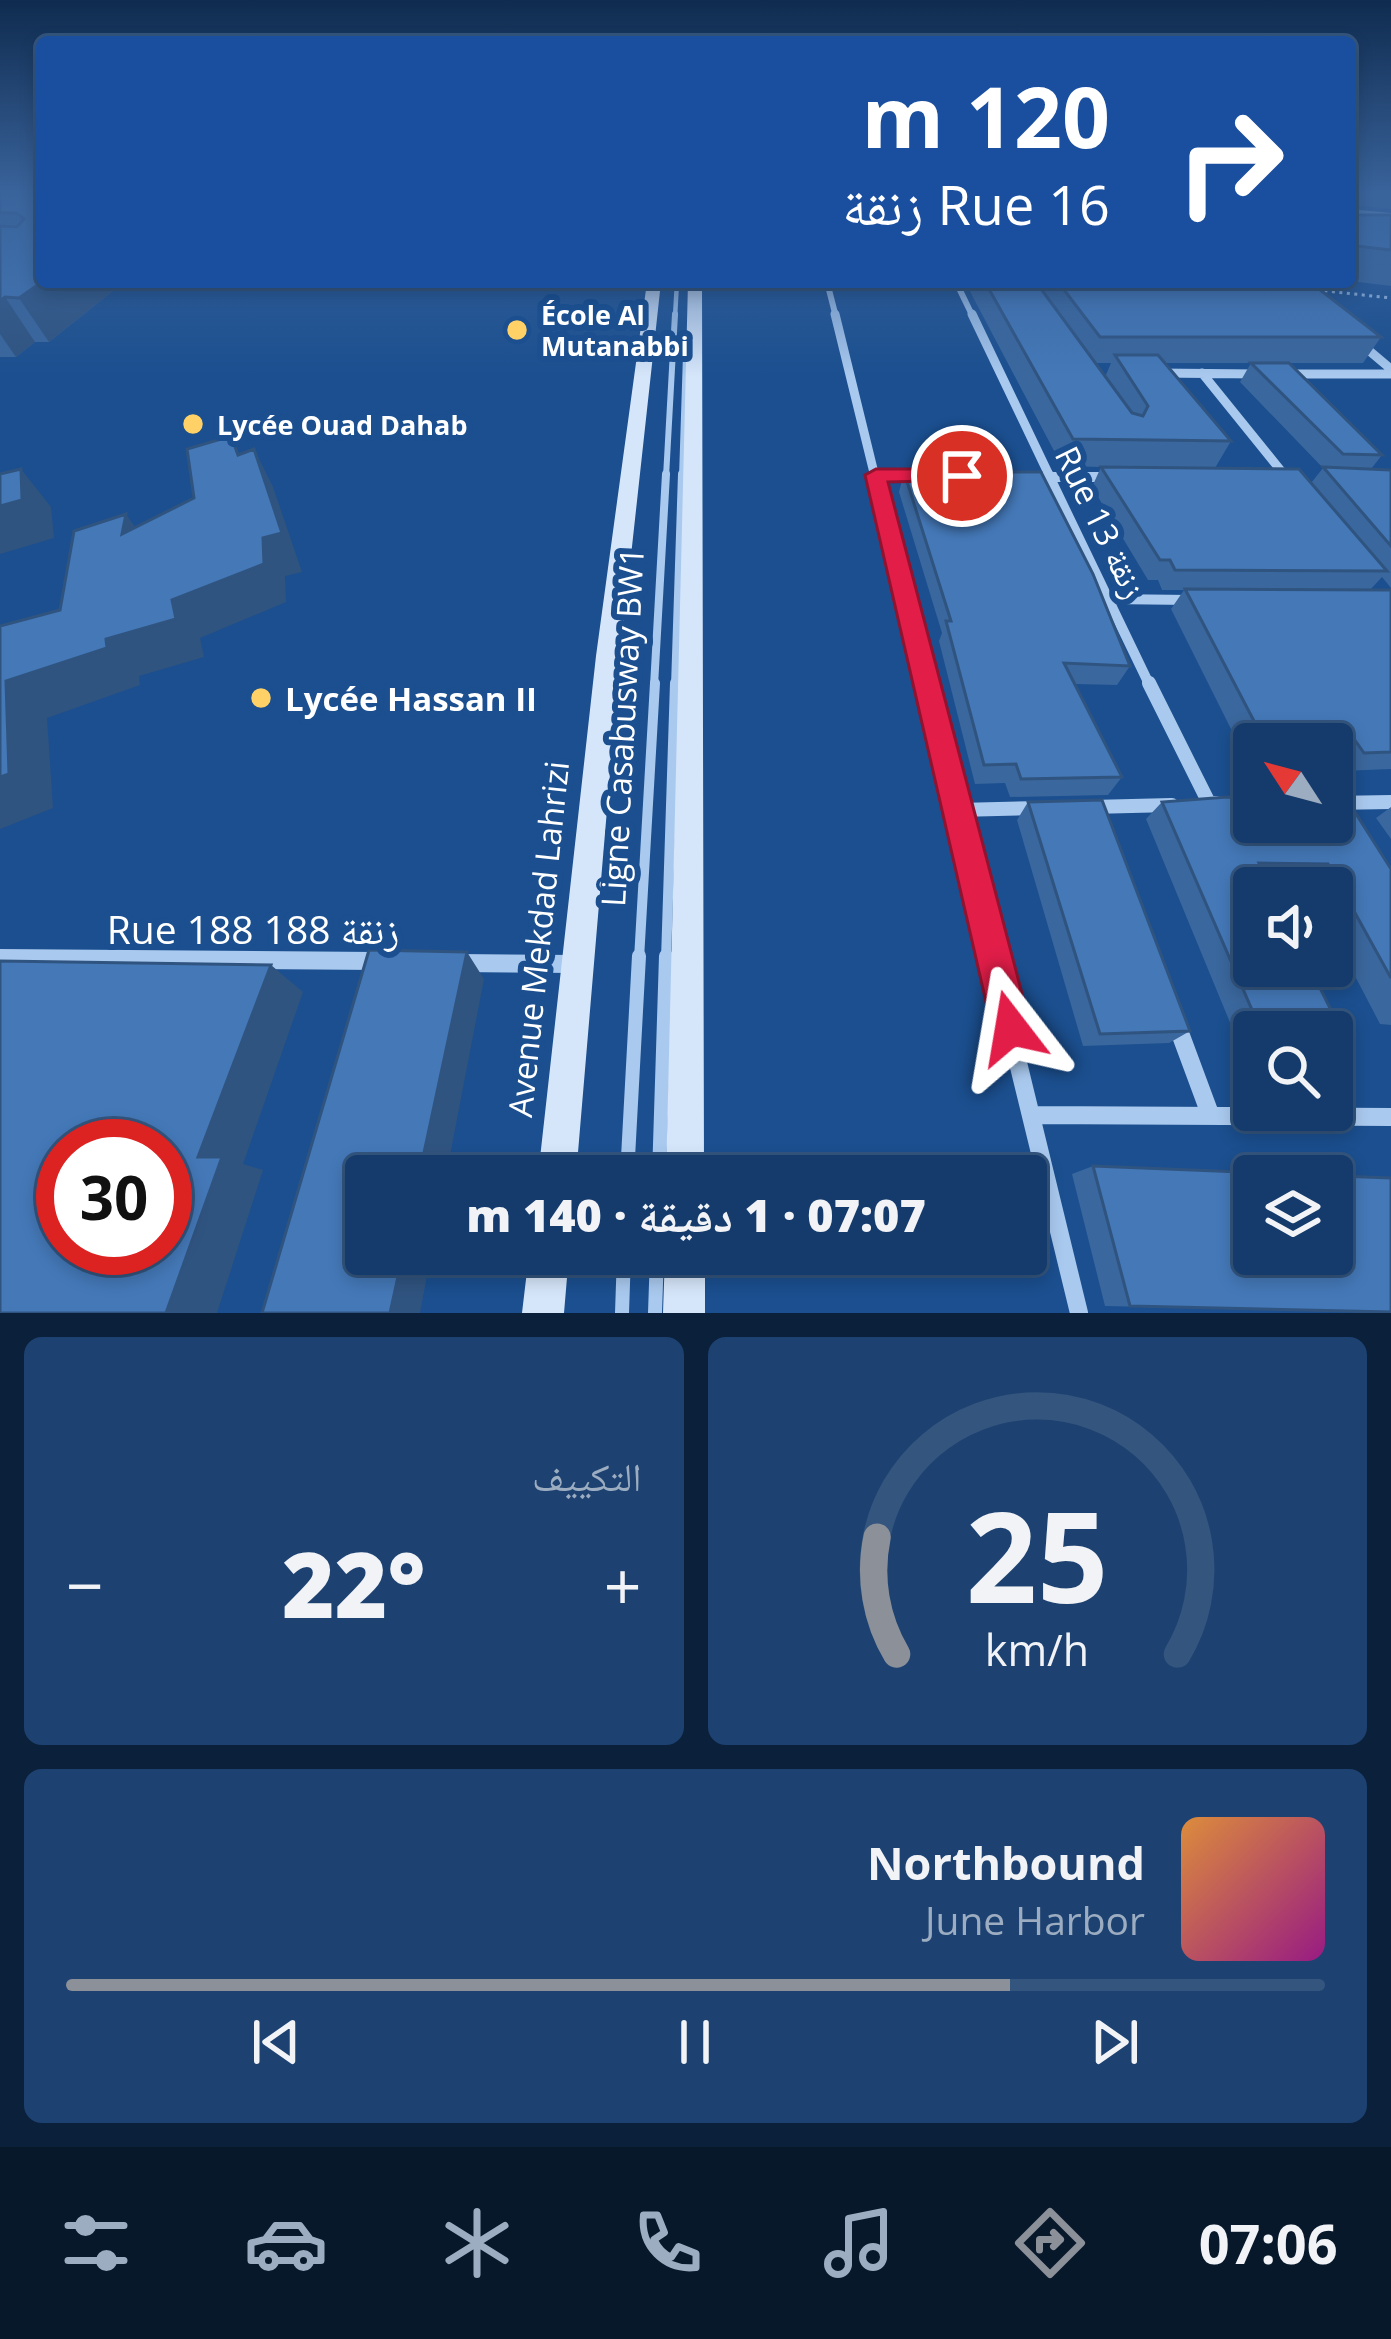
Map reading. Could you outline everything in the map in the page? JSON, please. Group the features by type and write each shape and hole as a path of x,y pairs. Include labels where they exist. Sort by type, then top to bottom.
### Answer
{"main road":[{"name":"Avenue Mekdad Lahrizi","path":"559,1155 608,656 653,288"},
{"path":"686,1155 692,288"},
{"path":"543,1313 547,1275"},
{"path":"684,1313 685,1275"}],"street":[{"path":"828,288 1078,1313"},
{"name":"Rue 13 زنقة","path":"959,288 1210,802"},
{"path":"1343,328 1391,372"},
{"path":"1137,373 1391,372"},
{"path":"1202,373 1302,496"},
{"path":"876,475 941,476"},
{"path":"1028,477 1120,477"},
{"path":"1263,478 1287,478"},
{"path":"1108,599 1202,600"},
{"path":"1353,802 1391,802"},
{"path":"1073,807 1233,803"},
{"path":"1096,806 1104,828"},
{"path":"958,810 1050,808"},
{"name":"Rue 188 زنقة 188","path":"0,958 397,962"},
{"name":"Rue 188 زنقة 188","path":"444,962 578,964"},
{"path":"1169,1004 1210,1114"},
{"path":"1033,1115 1391,1118"}],"lane":[{"name":"Ligne Casabusway BW1","path":"628,1155 677,288"},
{"name":"Ligne Casabusway BW1","path":"660,1155 692,288"},
{"path":"622,1313 623,1275"},
{"path":"655,1313 656,1275"}],"path":[{"path":"1314,290 1391,298"}],"building":[{"path":"0,254 36,254 36,286 19,298 0,301"},
{"path":"988,288 1040,288 1132,413 1143,416 1148,406 1115,355 1158,355 1231,441 1073,439"},
{"path":"1063,288 1318,288 1381,337 1100,337"},
{"path":"1251,363 1289,363 1382,455 1343,454"},
{"path":"231,436 238,455 254,449 282,533 263,538 264,564 172,600 176,619 106,639 107,648 6,681 9,774 0,777 0,626 60,610 74,531 126,514 122,534 194,498 187,449"},
{"path":"1101,467 1299,469 1387,571 1175,570 1170,560 1160,560"},
{"path":"1323,467 1391,470 1391,546"},
{"path":"21,469 22,500 0,506 0,474"},
{"path":"904,472 1041,472 1093,574 1130,666 1064,663 1122,777 1021,779 1016,764 984,765 946,621 951,621"},
{"path":"1185,589 1391,590 1391,752 1364,753 1353,737 1353,723 1255,723"},
{"path":"1233,797 1233,843 1353,843 1353,809 1391,869 1391,978 1353,909 1353,867 1328,864 1233,867 1233,966 1162,802"},
{"path":"1102,800 1190,1031 1100,1034 1028,802"},
{"path":"369,950 467,952 424,1155 345,1155 345,1275 398,1275 390,1313 262,1313"},
{"path":"0,961 271,965 198,1157 222,1157 192,1241 192,1119 36,1119 36,1275 180,1275 166,1313 0,1313"},
{"path":"1242,987 1320,987 1332,1011 1253,1011"},
{"path":"1093,1166 1233,1172 1233,1275 1353,1275 1353,1176 1391,1178 1391,1312 1130,1306"}],"place":[{"name":"École Al Mutanabbi","path":"517,330"},
{"name":"Lycée Ouad Dahab","path":"193,424"},
{"name":"Lycée Hassan II","path":"261,698"}],"route":[{"path":"962,476 876,475 1011,1028"}]}
